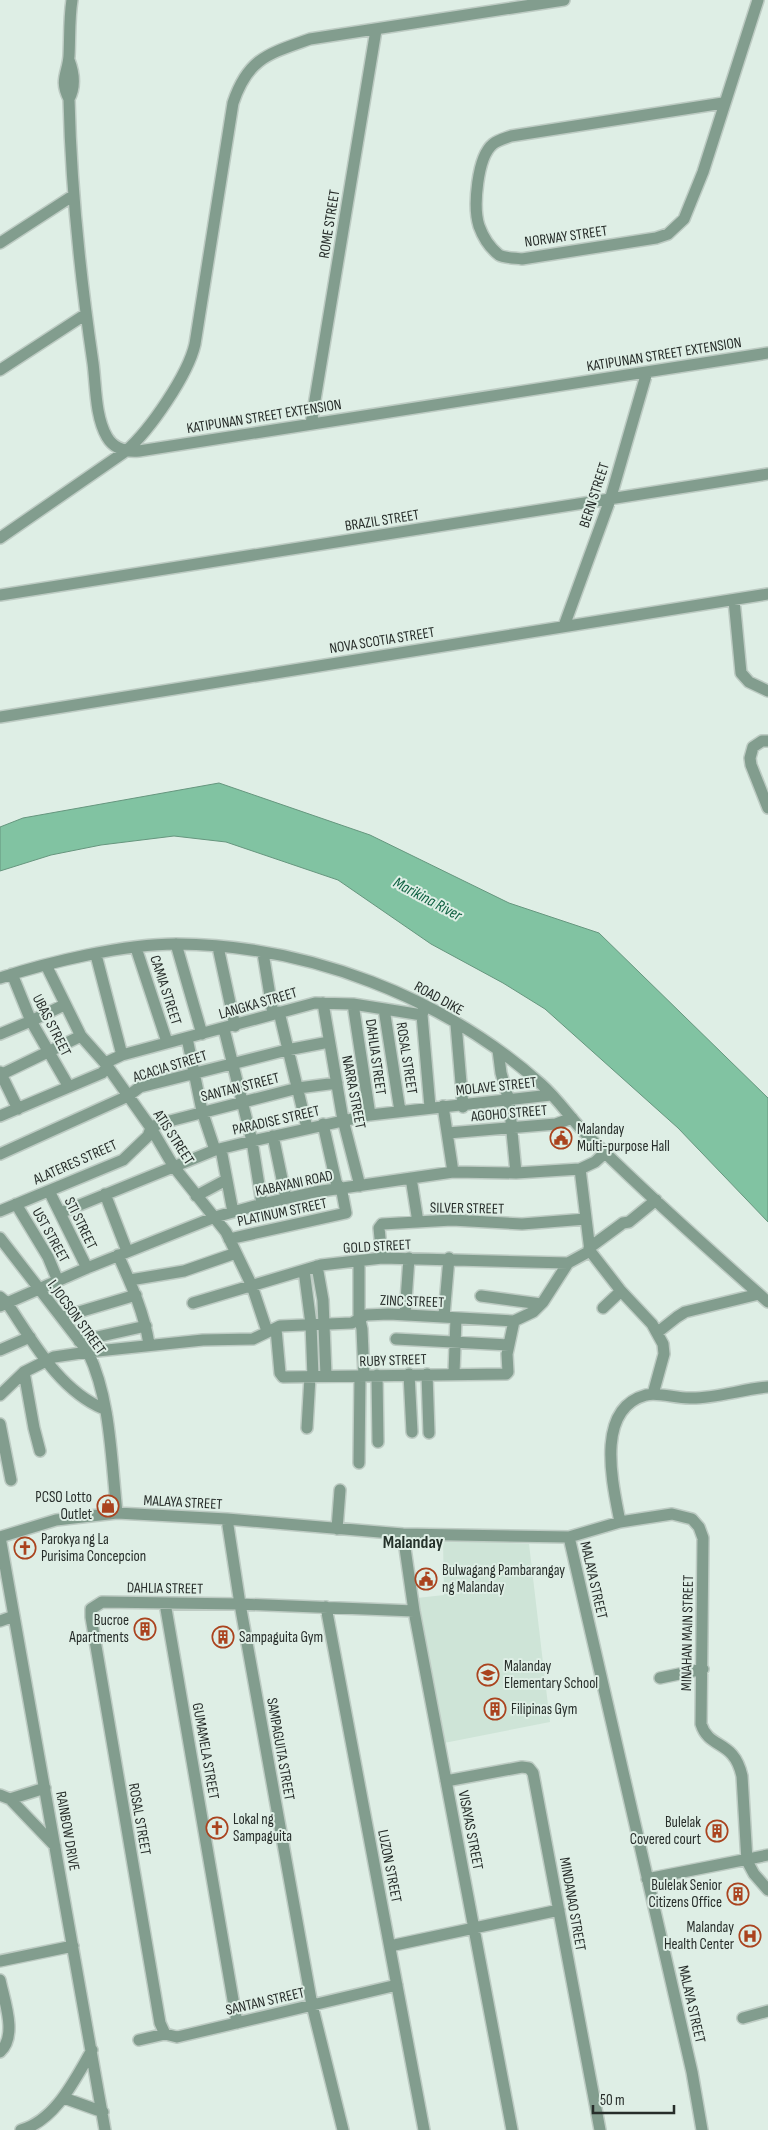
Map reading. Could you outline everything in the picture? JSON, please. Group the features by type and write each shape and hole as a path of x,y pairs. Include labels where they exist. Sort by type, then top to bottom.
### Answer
{"street":[{"path":"72,0 69,60 65,70 65,91 69,99 74,194 86,314 101,421 113,445 126,451"},
{"path":"0,538 126,451 147,429 192,354 233,102 238,85 248,70 270,54 310,39 564,0"},
{"name":"NORWAY STREET","path":"723,103 511,136 494,144 485,156 480,169 477,204 479,225 486,241 500,256 522,259 656,238 668,234 684,218 702,172 758,0"},
{"name":"ROME STREET","path":"311,424 376,30"},
{"path":"0,243 74,194"},
{"path":"0,370 86,314"},
{"name":"KATIPUNAN STREET EXTENSION","path":"126,451 139,451 768,353"},
{"name":"BERN STREET","path":"564,626 610,500 647,372"},
{"name":"BRAZIL STREET","path":"0,595 768,474"},
{"name":"NOVA SCOTIA STREET","path":"0,717 768,594"},
{"path":"734,600 741,673 749,682 768,691"},
{"path":"768,741 762,741 753,747 750,758 768,808"},
{"path":"176,944 202,1034"},
{"name":"ROAD DIKE","path":"0,978 46,964 136,948 176,944 263,953 309,962 380,985 424,1011 456,1024 498,1050 543,1086 572,1118 656,1200 764,1298"},
{"path":"218,947 235,1026"},
{"name":"CAMIA STREET","path":"136,948 167,1042"},
{"path":"263,953 276,1013 298,1088 307,1128"},
{"path":"96,955 122,1055"},
{"name":"ATIS STREET","path":"46,964 64,1005 81,1036 107,1065 151,1128 174,1167 215,1217 229,1239 272,1330 281,1375"},
{"name":"UBAS STREET","path":"12,974 31,1022 69,1087"},
{"name":"LANGKA STREET","path":"0,1116 102,1073 107,1065 122,1055 315,1003 353,1004 384,1009 424,1011"},
{"name":"NARRA STREET","path":"323,1003 328,1042 343,1120 360,1186"},
{"name":"DAHLIA STREET","path":"353,1004 370,1116"},
{"path":"0,1034 31,1022 64,1005"},
{"name":"ROSAL STREET","path":"384,1009 400,1111"},
{"path":"424,1011 430,1107"},
{"path":"456,1024 463,1107"},
{"path":"224,1029 252,1141 262,1204"},
{"path":"18,1109 0,1074 81,1036"},
{"path":"187,1038 196,1073 202,1111 218,1150 233,1212"},
{"name":"ACACIA STREET","path":"0,1154 128,1096 140,1087 232,1063 328,1042"},
{"path":"498,1050 509,1101 516,1173"},
{"name":"SANTAN STREET","path":"151,1128 202,1111 298,1088 337,1083"},
{"name":"MOLAVE STREET","path":"443,1106 463,1107 551,1095"},
{"path":"443,1106 453,1172"},
{"name":"PARADISE STREET","path":"60,1213 218,1150 343,1120 443,1106"},
{"name":"AGOHO STREET","path":"448,1133 556,1124 572,1118"},
{"path":"324,1124 336,1182 340,1189"},
{"name":"ALATERES STREET","path":"0,1211 123,1160 148,1136 151,1128"},
{"path":"273,1136 286,1198"},
{"name":"KABAYANI ROAD","path":"2,1302 39,1289 123,1253 215,1217 286,1198 453,1172 516,1173 580,1169 596,1162 606,1152"},
{"path":"580,1169 589,1250 621,1291 658,1332 664,1354 653,1394"},
{"path":"411,1178 418,1222"},
{"path":"196,1196 226,1180"},
{"name":"PLATINUM STREET","path":"229,1239 344,1214 347,1210 340,1189"},
{"name":"STI STREET","path":"49,1191 87,1268"},
{"path":"105,1194 130,1280 146,1326 149,1344"},
{"path":"396,1339 455,1340 509,1345 514,1321 533,1312 541,1304 568,1262 589,1250 623,1223 629,1222 656,1200"},
{"name":"UST STREET","path":"16,1204 48,1257 58,1281"},
{"name":"SILVER STREET","path":"382,1258 380,1226 452,1220 522,1224 586,1219"},
{"name":"I. JOCSON STREET","path":"0,1238 88,1352 101,1385 116,1513"},
{"path":"130,1280 184,1271 236,1253"},
{"name":"GOLD STREET","path":"193,1303 317,1266 382,1258 568,1262"},
{"path":"405,1315 409,1258"},
{"path":"444,1316 449,1258"},
{"path":"359,1261 362,1376 359,1463"},
{"path":"317,1266 323,1300 326,1376"},
{"path":"304,1270 311,1324 311,1376 307,1428"},
{"path":"603,1308 621,1291"},
{"path":"62,1317 136,1295"},
{"path":"481,1296 541,1304"},
{"path":"658,1332 677,1316 685,1312 764,1298"},
{"path":"2,1302 30,1337 46,1362 78,1394 104,1410"},
{"name":"ZINC STREET","path":"0,1395 24,1372 54,1357 88,1352 149,1344 253,1339 280,1326 352,1323 366,1315 444,1316 514,1321"},
{"path":"454,1373 456,1318"},
{"path":"79,1341 146,1326"},
{"path":"0,1350 30,1337"},
{"name":"RUBY STREET","path":"281,1375 283,1377 508,1373 509,1345"},
{"path":"24,1372 40,1451"},
{"path":"409,1374 412,1432"},
{"path":"427,1374 429,1433"},
{"path":"377,1375 378,1442"},
{"path":"620,1522 610,1446 612,1432 627,1406 641,1397 653,1394 692,1398 768,1387"},
{"path":"0,1424 11,1480"},
{"path":"337,1529 340,1490"},
{"name":"MALAYA STREET","path":"0,1537 56,1520 116,1513 227,1519 403,1534 569,1537 692,2072 702,2130"},
{"name":"MINAHAN MAIN STREET","path":"569,1537 620,1522 672,1514 692,1519 699,1526 703,1544 703,1669 700,1719 703,1730 713,1741 732,1752 741,1769 746,1861"},
{"name":"SAMPAGUITA STREET","path":"227,1519 240,1604 312,2005 343,2130"},
{"name":"VISAYAS STREET","path":"403,1534 414,1611 512,2130"},
{"name":"RAINBOW DRIVE","path":"0,1537 105,2130"},
{"name":"DAHLIA STREET","path":"91,1609 102,1602 240,1604"},
{"name":"GUMAMELA STREET","path":"165,1603 237,2023"},
{"path":"240,1604 414,1611"},
{"name":"LUZON STREET","path":"326,1607 424,2130"},
{"name":"ROSAL STREET","path":"91,1609 160,2023 165,2034"},
{"path":"0,1621 14,1616"},
{"path":"660,1678 703,1669"},
{"name":"MINDANAO STREET","path":"446,1782 522,1767 531,1770 535,1778 600,2130"},
{"path":"5,1797 44,1788"},
{"path":"5,1797 55,1847"},
{"path":"647,1879 746,1861 768,1854"},
{"path":"746,1861 768,1890"},
{"path":"390,1946 559,1910"},
{"path":"0,1961 73,1946"},
{"path":"0,1980 9,2031 4,2048 0,2052"},
{"name":"SANTAN STREET","path":"139,2040 165,2034 177,2037 397,1985"},
{"path":"743,2018 768,2011"},
{"path":"21,2130 33,2127 64,2098 92,2050"},
{"path":"64,2098 103,2112"}],"shaded area":[{"name":"Malanday Elementary School","path":"443,1540 529,1544 550,1722 444,1743 417,1598 444,1595"}],"water":[{"name":"Marikina River","path":"219,783 370,835 509,903 599,933 768,1098 768,1222 678,1128 545,1009 503,983 431,944 338,880 226,842 174,836 101,845 51,855 0,871 0,827 23,818"}],"place":[{"name":"Malanday Multi-purpose Hall","path":"561,1138"},
{"name":"PCSO Lotto Outlet","path":"108,1506"},
{"name":"Parokya ng La Purisima Concepcion","path":"25,1548"},
{"name":"Bulwagang Pambarangay ng Malanday","path":"426,1579"},
{"name":"Bucroe Apartments","path":"145,1629"},
{"name":"Sampaguita Gym","path":"223,1637"},
{"name":"Malanday Elementary School","path":"488,1675"},
{"name":"Filipinas Gym","path":"495,1709"},
{"name":"Lokal ng Sampaguita","path":"217,1828"},
{"name":"Bulelak Covered court","path":"717,1831"},
{"name":"Bulelak Senior Citizens Office","path":"738,1894"},
{"name":"Malanday Health Center","path":"750,1936"}],"district":[{"name":"Malanday","path":"413,1542"}]}
